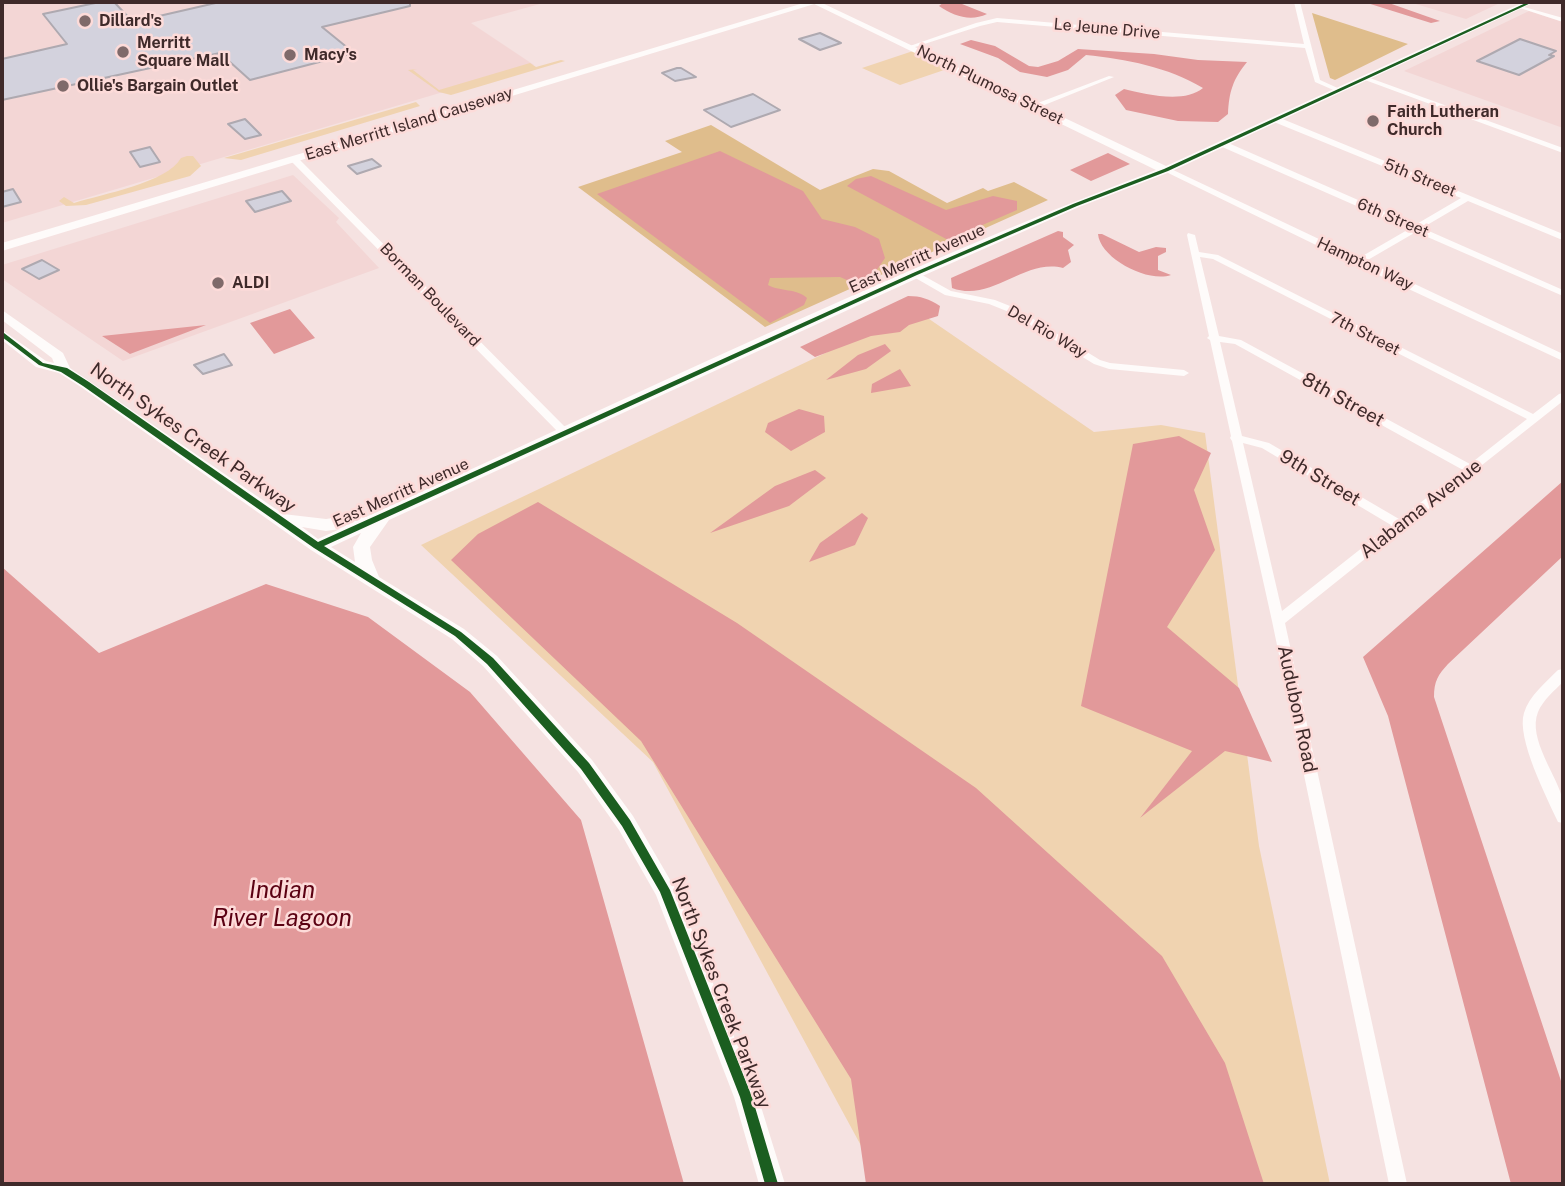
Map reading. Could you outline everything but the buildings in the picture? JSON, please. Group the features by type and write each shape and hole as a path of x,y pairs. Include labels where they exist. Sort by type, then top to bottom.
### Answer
{"main road":[{"name":"East Merritt Island Causeway","path":"2,235 788,2"},
{"name":"East Merritt Island Causeway","path":"2,247 815,2"},
{"path":"666,47 671,40 696,29"},
{"path":"617,61 647,44"},
{"path":"294,159 300,150 335,137"},
{"path":"143,204 193,186 220,171"}],"street":[{"name":"North Plumosa Street","path":"815,2 1166,170"},
{"path":"1297,2 1317,81 1340,91"},
{"name":"East Merritt Avenue","path":"317,546 915,274 1075,205 1166,170 1531,2"},
{"path":"1519,6 1563,20"},
{"name":"Le Jeune Drive","path":"910,47 997,20 1308,46"},
{"path":"1034,106 1111,77"},
{"path":"1367,79 1563,151"},
{"name":"5th Street","path":"1277,120 1563,237"},
{"name":"6th Street","path":"1223,144 1563,293"},
{"name":"Borman Boulevard","path":"294,159 565,433"},
{"name":"Hampton Way","path":"1166,170 1563,358"},
{"path":"1359,262 1467,198"},
{"name":"Audubon Road","path":"1191,235 1212,338 1278,621 1398,1184"},
{"name":"7th Street","path":"1195,254 1215,257 1534,419"},
{"name":"Del Rio Way","path":"915,274 947,293 992,302 1012,310 1097,362 1109,366 1184,373"},
{"path":"2,314 58,356 64,370"},
{"name":"North Sykes Creek Parkway","path":"2,334 41,364 64,370 317,546 457,634 490,661 585,766 626,823 665,890 746,1097 772,1184"},
{"name":"8th Street","path":"1212,338 1238,342 1472,471"},
{"name":"Alabama Avenue","path":"1278,621 1472,471 1563,396"},
{"name":"9th Street","path":"1235,438 1265,445 1401,526"},
{"path":"276,517 326,525 387,514"},
{"path":"372,579 359,554 359,547 362,540 387,514"},
{"path":"1563,674 1539,698 1530,714 1529,723 1532,738 1563,817"}],"shaded area":[{"path":"2,2 547,2 471,23 534,65 2,223"},
{"path":"1409,2 1502,2 1466,19"},
{"path":"1529,11 1563,22 1563,128 1404,71"},
{"path":"1312,13 1408,44 1335,80 1330,78"},
{"path":"913,51 950,68 900,85 862,68"},
{"path":"565,61 451,95 439,92 408,70 417,69 413,70 439,90 530,63 536,67"},
{"path":"416,102 420,106 241,160 224,158"},
{"path":"711,125 820,190 873,169 889,171 947,203 983,188 988,191 1014,182 1048,200 765,327 578,187 682,152 665,141"},
{"path":"193,156 201,166 190,176 86,205 66,206 59,201 64,197 74,203 148,181 174,167 181,158"},
{"path":"293,175 339,218 336,222 379,268 123,361 2,279 2,265"},
{"path":"916,310 1094,432 1161,425 1205,433 1259,846 1330,1184 867,1184 865,1153 653,762 421,545"}],"water":[{"path":"944,2 957,2 987,14 974,18 962,17 939,6"},
{"path":"1364,2 1386,2 1440,21 1431,23"},
{"path":"971,40 995,46 1029,66 1038,67 1058,61 1078,49 1247,62 1233,86 1228,114 1218,122 1178,121 1126,110 1115,95 1124,89 1175,97 1186,96 1203,88 1161,69 1086,55 1068,70 1047,77 1020,72 998,58 960,44"},
{"path":"720,151 803,191 822,219 855,227 879,239 885,258 874,274 854,283 840,277 770,278 768,285 807,298 804,305 770,323 597,194"},
{"path":"1108,153 1130,164 1091,181 1070,170"},
{"path":"871,176 946,210 993,196 1017,201 1017,210 948,240 847,186 856,179"},
{"path":"1058,231 1063,232 1063,237 1074,245 1068,250 1071,262 1063,268 1035,269 981,290 952,288 951,278"},
{"path":"1098,234 1139,252 1156,247 1166,248 1166,252 1158,256 1158,270 1171,275 1150,275 1126,266 1107,252"},
{"path":"908,296 925,298 940,306 938,316 909,325 900,332 871,336 815,357 800,347"},
{"path":"290,309 315,338 274,354 250,323"},
{"path":"206,325 130,354 102,336"},
{"path":"885,344 891,351 866,369 826,380 858,355"},
{"path":"900,369 911,386 871,393 872,384"},
{"path":"799,409 824,416 825,432 791,451 765,432 768,423"},
{"path":"1179,436 1211,453 1194,490 1215,550 1167,627 1239,688 1272,762 1225,751 1140,818 1192,751 1081,706 1133,444"},
{"path":"815,470 826,478 789,506 710,533 775,486"},
{"path":"1563,481 1563,556 1448,664 1437,679 1434,691 1563,1087 1563,1184 1511,1184 1388,716 1363,657"},
{"path":"538,502 737,623 976,788 1162,956 1225,1063 1264,1184 866,1184 851,1079 641,741 451,560 478,534"},
{"path":"862,513 868,518 855,545 809,562 820,543"},
{"name":"Indian River Lagoon","path":"2,567 99,653 266,584 368,617 470,692 581,820 684,1184 2,1184"}],"cycle path":[{"path":"317,546 915,274 1075,205 1166,170 1531,2"},
{"path":"2,334 41,364 64,370 86,384 317,546 458,634 490,661 585,766 626,823 665,890 746,1097 772,1184"}],"place":[{"name":"Dillard's","path":"85,21"},
{"name":"Merritt Square Mall","path":"123,52"},
{"name":"Macy's","path":"290,55"},
{"name":"Ollie's Bargain Outlet","path":"63,86"},
{"name":"Faith Lutheran Church","path":"1373,121"},
{"name":"ALDI","path":"218,283"}]}
